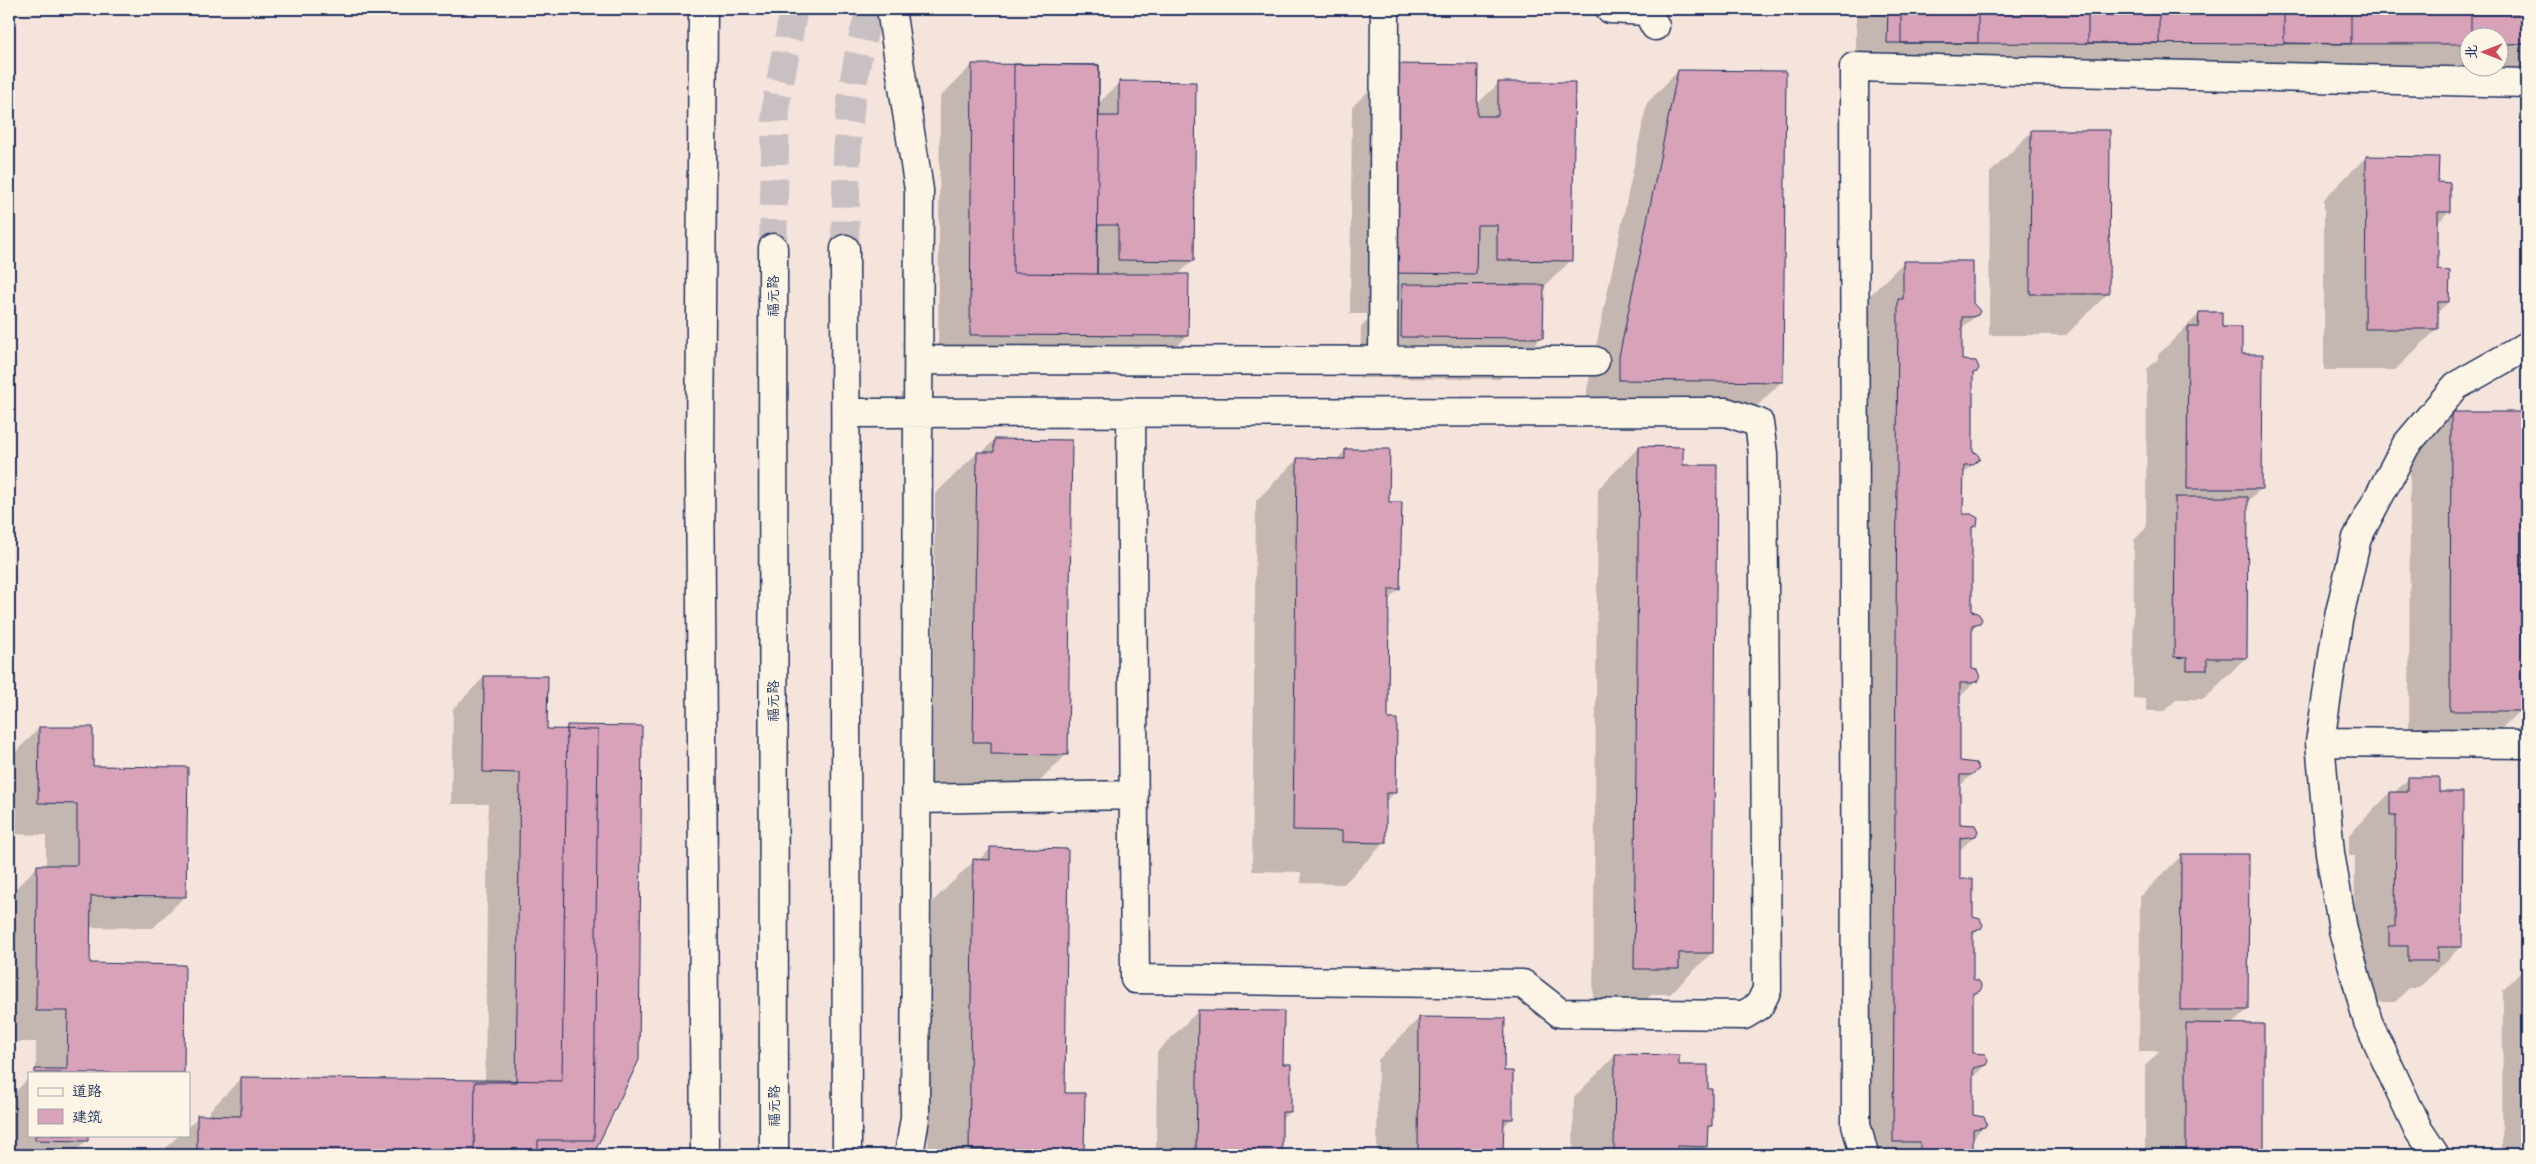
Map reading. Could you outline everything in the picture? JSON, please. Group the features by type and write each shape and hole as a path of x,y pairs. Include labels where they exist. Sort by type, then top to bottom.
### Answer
{"street":[{"path":"703,9 700,464 705,1155"},
{"path":"891,9 919,190 914,1118 909,1155"},
{"path":"1383,360 1385,9"},
{"path":"1610,9 1647,11 1655,26"},
{"path":"1864,1155 1856,1124 1854,67 2527,83"},
{"name":"福元路","path":"773,248 774,1155"},
{"path":"845,249 847,1155"},
{"path":"2436,1155 2419,1131 2368,1022 2343,930 2330,853 2320,742 2338,621 2356,538 2406,445 2456,386 2527,346"},
{"path":"919,360 1595,361"},
{"path":"846,413 1131,412 1726,412 1759,423 1763,454 1768,990 1759,1006 1744,1015 1560,1014 1523,984 1135,979 1131,412"},
{"path":"2320,742 2527,744"},
{"path":"916,798 1134,795"}],"building":[{"path":"1888,9 2527,9 2527,44 2508,44 2508,28 2458,28 2458,44 1887,43"},
{"path":"1901,9 1978,9 1978,43 1901,43"},
{"path":"2088,9 2159,9 2159,43 2088,43"},
{"path":"2284,9 2351,9 2351,44 2284,43"},
{"path":"2471,9 2527,9 2527,44 2508,44 2508,28 2471,28"},
{"path":"972,64 1099,65 1097,274 1189,274 1188,336 970,335"},
{"path":"1014,64 1099,65 1099,116 1119,116 1119,81 1196,82 1194,261 1118,260 1118,225 1098,225 1097,274 1013,273"},
{"path":"1393,64 1478,65 1477,116 1498,116 1498,82 1575,82 1572,261 1497,260 1497,225 1477,225 1476,274 1391,273"},
{"path":"1678,70 1786,71 1783,382 1619,380 1619,357"},
{"path":"2031,130 2110,130 2109,294 2030,294"},
{"path":"2366,156 2439,157 2438,182 2450,183 2450,212 2438,212 2438,270 2450,271 2449,302 2438,302 2438,329 2365,329"},
{"path":"1903,261 1973,261 1973,303 1980,311 1978,315 1972,317 1962,317 1962,360 1976,361 1979,368 1977,372 1973,373 1973,452 1977,453 1980,459 1972,465 1964,465 1963,514 1971,514 1978,518 1977,526 1972,527 1972,611 1978,613 1982,619 1980,623 1972,625 1972,669 1977,670 1980,677 1978,681 1972,683 1960,683 1960,761 1976,763 1979,769 1971,775 1960,775 1960,824 1975,825 1978,831 1976,836 1960,838 1960,879 1973,879 1973,917 1980,919 1983,925 1981,929 1973,932 1973,979 1979,981 1982,987 1980,991 1973,994 1973,1053 1985,1054 1988,1061 1986,1065 1973,1068 1973,1115 1984,1117 1987,1123 1985,1127 1973,1129 1973,1151 1920,1151 1920,1142 1893,1142 1898,299 1903,299"},
{"path":"1402,284 1544,285 1543,338 1401,337"},
{"path":"2199,312 2222,312 2222,327 2242,327 2242,354 2263,354 2262,489 2187,489 2188,327 2198,327"},
{"path":"2451,412 2523,412 2523,457 2527,457 2527,478 2523,478 2522,650 2527,650 2527,672 2521,672 2521,711 2450,711"},
{"path":"994,439 1072,440 1068,755 991,754 991,742 973,742 977,452 994,452"},
{"path":"1639,446 1683,447 1683,465 1717,465 1713,953 1679,953 1679,969 1634,969"},
{"path":"1345,449 1390,449 1389,502 1402,502 1400,589 1389,589 1388,719 1397,719 1396,793 1386,793 1386,843 1342,842 1342,831 1293,830 1297,458 1345,459"},
{"path":"2175,497 2248,497 2247,658 2207,658 2207,670 2187,670 2187,658 2174,657"},
{"path":"484,676 548,676 547,729 598,730 594,1140 538,1140 538,1155 474,1155 475,1082 516,1082 520,773 483,772"},
{"path":"567,725 642,726 639,1060 593,1155 197,1155 197,1115 241,1116 241,1077 562,1081"},
{"path":"39,727 93,727 93,766 188,767 186,897 91,896 90,963 185,965 184,1072 35,1072 35,1069 67,1069 68,1011 36,1011 37,865 77,865 77,804 38,803"},
{"path":"2408,777 2439,777 2439,792 2463,792 2462,947 2438,947 2438,961 2408,961 2408,946 2389,946 2389,927 2395,927 2396,815 2390,815 2390,792 2408,792"},
{"path":"990,847 1068,849 1065,1093 1085,1093 1084,1155 987,1155 987,1150 969,1150 973,859 990,860"},
{"path":"2181,854 2249,854 2248,1010 2180,1010"},
{"path":"1198,1010 1284,1011 1283,1064 1291,1064 1291,1112 1282,1112 1282,1153 1196,1152"},
{"path":"1419,1017 1505,1018 1504,1071 1513,1071 1513,1119 1504,1119 1503,1155 1418,1155"},
{"path":"2186,1023 2264,1024 2264,1155 2186,1155"},
{"path":"1615,1054 1679,1055 1679,1065 1708,1065 1708,1089 1712,1089 1712,1126 1708,1126 1707,1147 1678,1146 1678,1155 1614,1155"},
{"path":"35,1136 88,1136 88,1141 35,1140"}],"tunnel":[{"path":"773,248 776,103 794,9"},
{"path":"845,249 847,158 851,98 862,39 871,9"}]}
